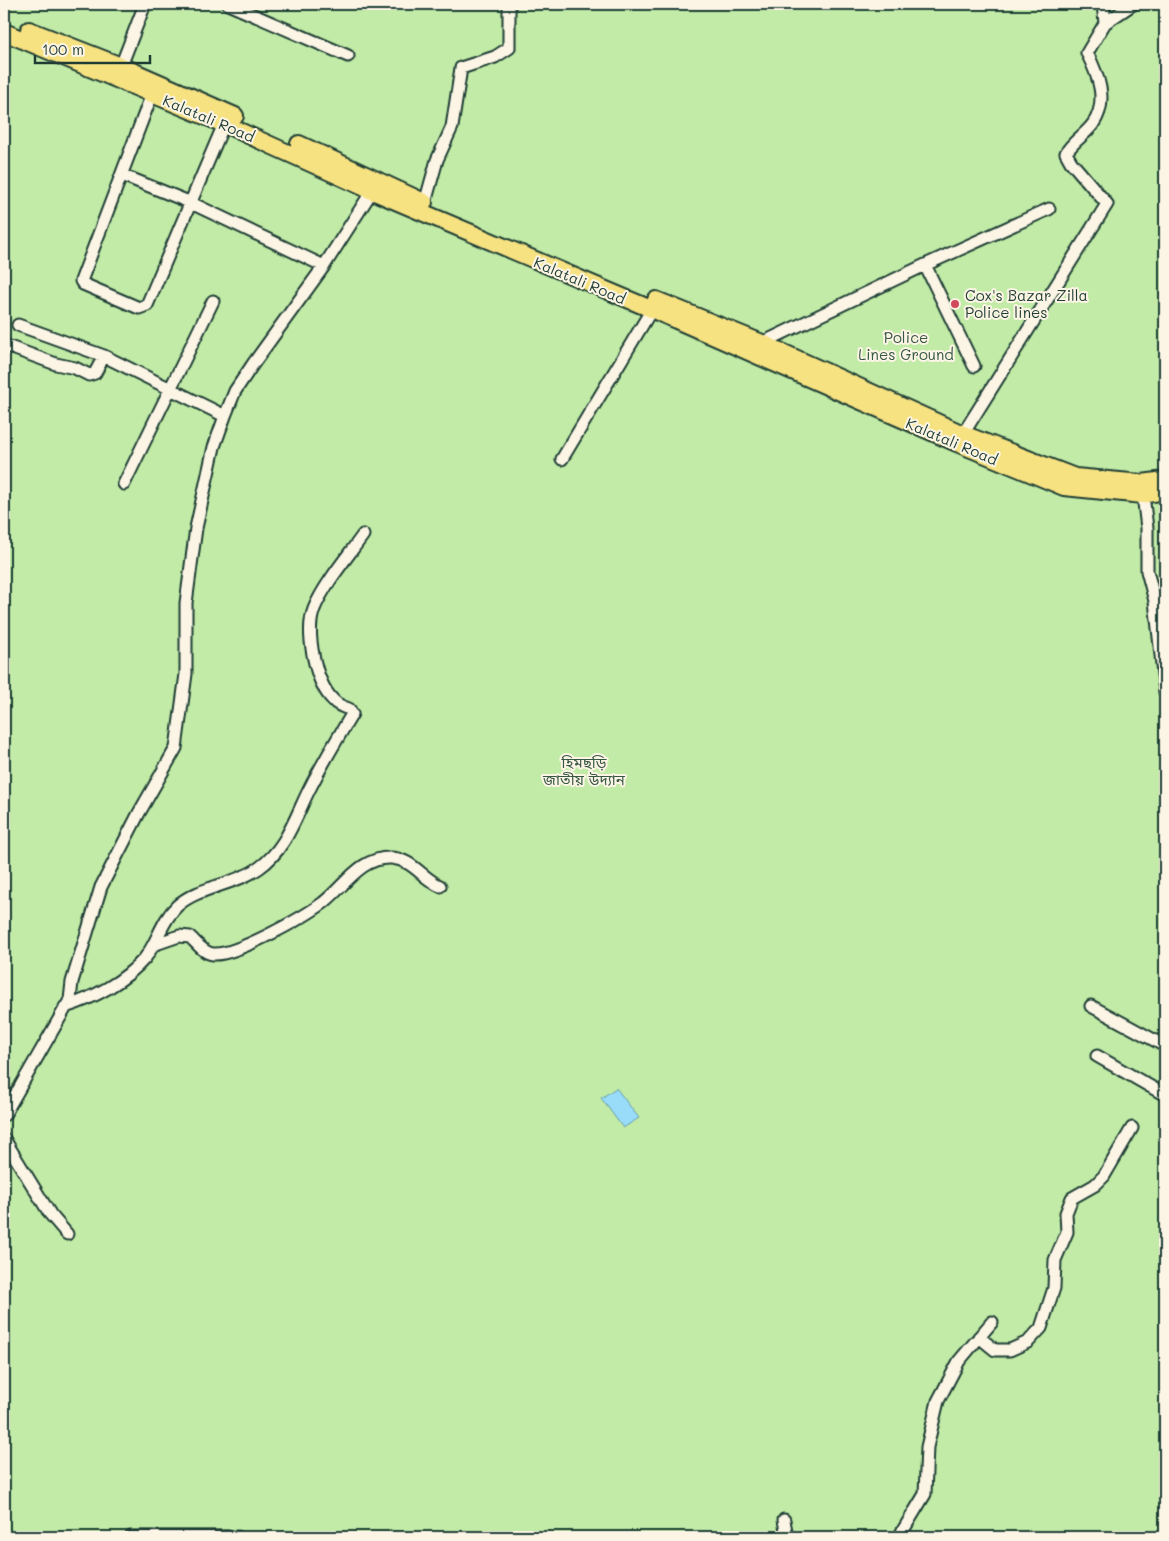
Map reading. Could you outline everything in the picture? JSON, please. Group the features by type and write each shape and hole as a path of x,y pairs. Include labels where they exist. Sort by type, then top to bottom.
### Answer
{"highway":[{"name":"Kalatali Road","path":"4,20 152,94 224,124 372,191 654,305 762,343 782,360 956,443 1064,486 1142,495 1165,491"},
{"name":"Kalatali Road","path":"4,32 121,66 654,305 782,360 1075,477 1142,483 1165,480"}],"street":[{"path":"121,66 146,4"},
{"path":"228,4 348,56"},
{"path":"425,203 437,160 452,128 461,68 495,57 510,48 510,4"},
{"path":"1103,4 1105,23"},
{"path":"964,434 1107,204 1071,162 1066,153 1073,142 1092,125 1100,111 1101,93 1096,72 1087,53 1105,23 1132,4"},
{"path":"152,94 81,281 83,284 140,308 147,305 189,202 224,124"},
{"path":"122,175 189,202 324,266"},
{"path":"4,1115 68,1004 72,982 101,887 138,813 176,748 185,683 186,603 196,528 214,447 225,416 236,391 253,364 324,266 372,191"},
{"path":"762,343 925,264 1049,209"},
{"path":"925,264 974,366"},
{"path":"124,484 213,302"},
{"path":"562,459 654,305"},
{"path":"18,325 104,356 225,416"},
{"path":"4,345 56,364 75,368 89,375 95,372 104,356"},
{"path":"1142,495 1147,528 1147,571 1155,601 1165,692"},
{"path":"68,1004 88,1000 126,975 145,958 177,906 196,895 236,881 259,868 274,855 289,834 310,790 352,714 349,709 337,704 328,694 315,668 312,641 313,611 319,598 363,535"},
{"path":"153,944 179,936 190,937 203,950 212,955 263,938 297,920 324,902 362,866 384,859 403,861 419,869 432,882 440,886"},
{"path":"1091,1006 1165,1046"},
{"path":"1097,1056 1164,1092"},
{"path":"979,1337 995,1350 1010,1350 1028,1342 1041,1328 1054,1288 1055,1260 1067,1232 1066,1213 1072,1198 1094,1185 1104,1176 1132,1128"},
{"path":"4,1139 50,1214 67,1234"},
{"path":"899,1537 925,1494 927,1447 938,1401 959,1361 992,1322"},
{"path":"784,1520 787,1537"},
{"path":"131,1537 237,1537"}],"green space":[{"name":"হিমছড়ি জাতীয় উদ্যান","path":"4,4 1165,4 1165,1537 4,1537"}],"water":[{"path":"616,1088 639,1118 623,1128 601,1098"}],"place":[{"name":"Cox's Bazar Zilla Police lines","path":"955,304"}],"park label":[{"name":"Police Lines Ground","path":"906,346"}]}
